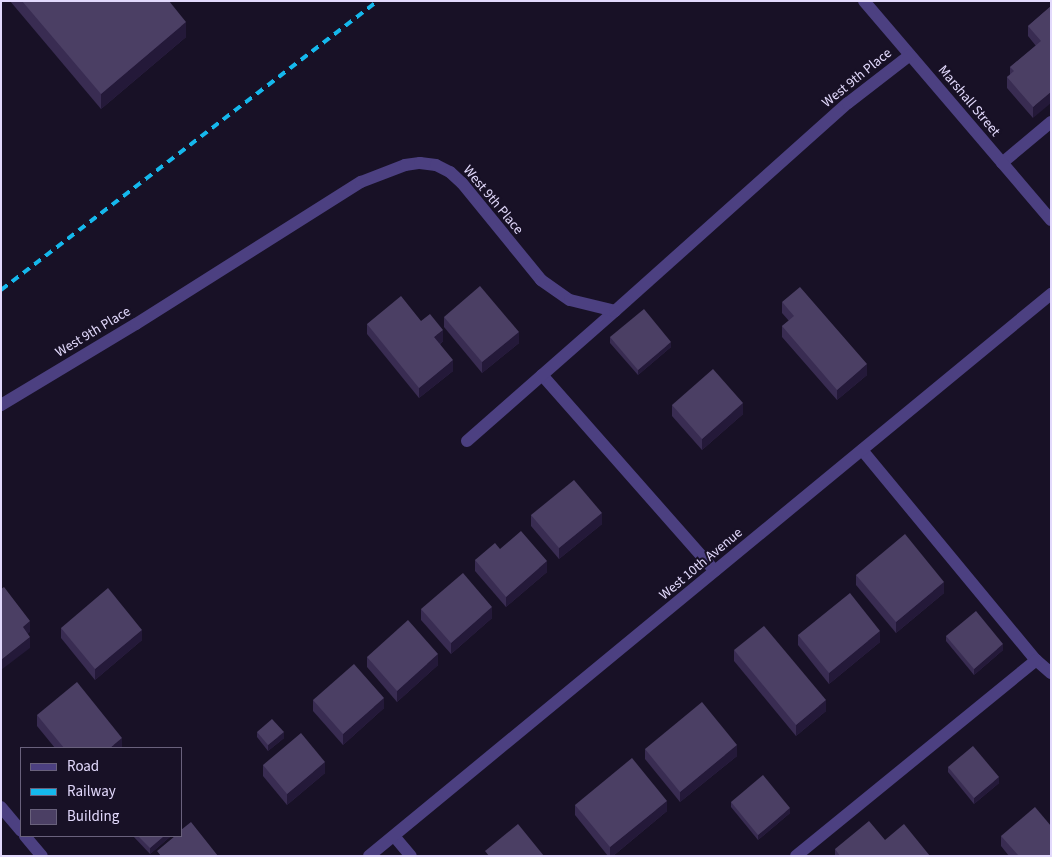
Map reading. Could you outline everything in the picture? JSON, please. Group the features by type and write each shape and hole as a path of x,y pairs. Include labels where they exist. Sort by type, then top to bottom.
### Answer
{"street":[{"name":"Marshall Street","path":"864,1 1051,220"},
{"name":"West 9th Place","path":"1,405 136,324 361,182 405,165 420,163 436,165 450,172 462,183 524,262 554,291 570,300 615,312 848,103 910,55"},
{"path":"1002,163 1051,122"},
{"name":"West 10th Avenue","path":"369,856 1051,294"},
{"path":"467,441 615,312"},
{"path":"542,375 715,572"},
{"path":"862,450 1036,660 1051,673"},
{"path":"796,856 1036,660"},
{"path":"1,807 20,830"},
{"path":"394,836 411,856"},
{"path":"26,837 42,856"}],"building":[{"path":"22,1 169,1 186,22 101,94"},
{"path":"1051,6 1051,92 1033,107 1007,77 1014,71 1010,67 1041,41 1028,26"},
{"path":"480,286 519,332 482,362 444,317"},
{"path":"800,287 867,364 837,390 782,326 794,316 782,302"},
{"path":"401,296 421,321 430,314 443,330 434,337 453,360 419,388 367,324"},
{"path":"644,309 671,342 638,370 610,337"},
{"path":"713,369 743,403 702,439 672,405"},
{"path":"574,480 602,513 559,548 531,515"},
{"path":"521,531 547,561 506,597 475,560 495,543 500,549"},
{"path":"905,534 944,582 896,622 856,575"},
{"path":"463,573 492,607 451,643 421,609"},
{"path":"4,587 30,621 23,627 30,637 1,660 1,589"},
{"path":"108,588 142,630 95,669 61,628"},
{"path":"850,593 880,631 829,673 798,635"},
{"path":"976,611 1003,644 974,669 946,636"},
{"path":"408,620 438,654 397,691 367,657"},
{"path":"764,626 826,700 796,725 734,650"},
{"path":"354,664 384,698 343,734 313,700"},
{"path":"77,682 122,738 111,747 63,747 37,715"},
{"path":"702,702 737,745 680,792 645,749"},
{"path":"272,719 284,732 268,745 257,732"},
{"path":"301,733 325,762 287,794 263,765"},
{"path":"973,746 999,777 974,798 948,767"},
{"path":"632,758 667,801 610,847 575,805"},
{"path":"763,775 790,808 758,835 731,802"},
{"path":"1035,807 1051,826 1051,856 1019,856 1001,836"},
{"path":"869,821 885,840 904,824 930,856 840,856 835,849"},
{"path":"191,822 218,856 161,856 157,851 174,837 182,837 182,829"},
{"path":"518,824 544,856 489,856 485,851"},
{"path":"139,837 163,837 150,848"}],"railway":[{"path":"1,290 377,1"}]}
